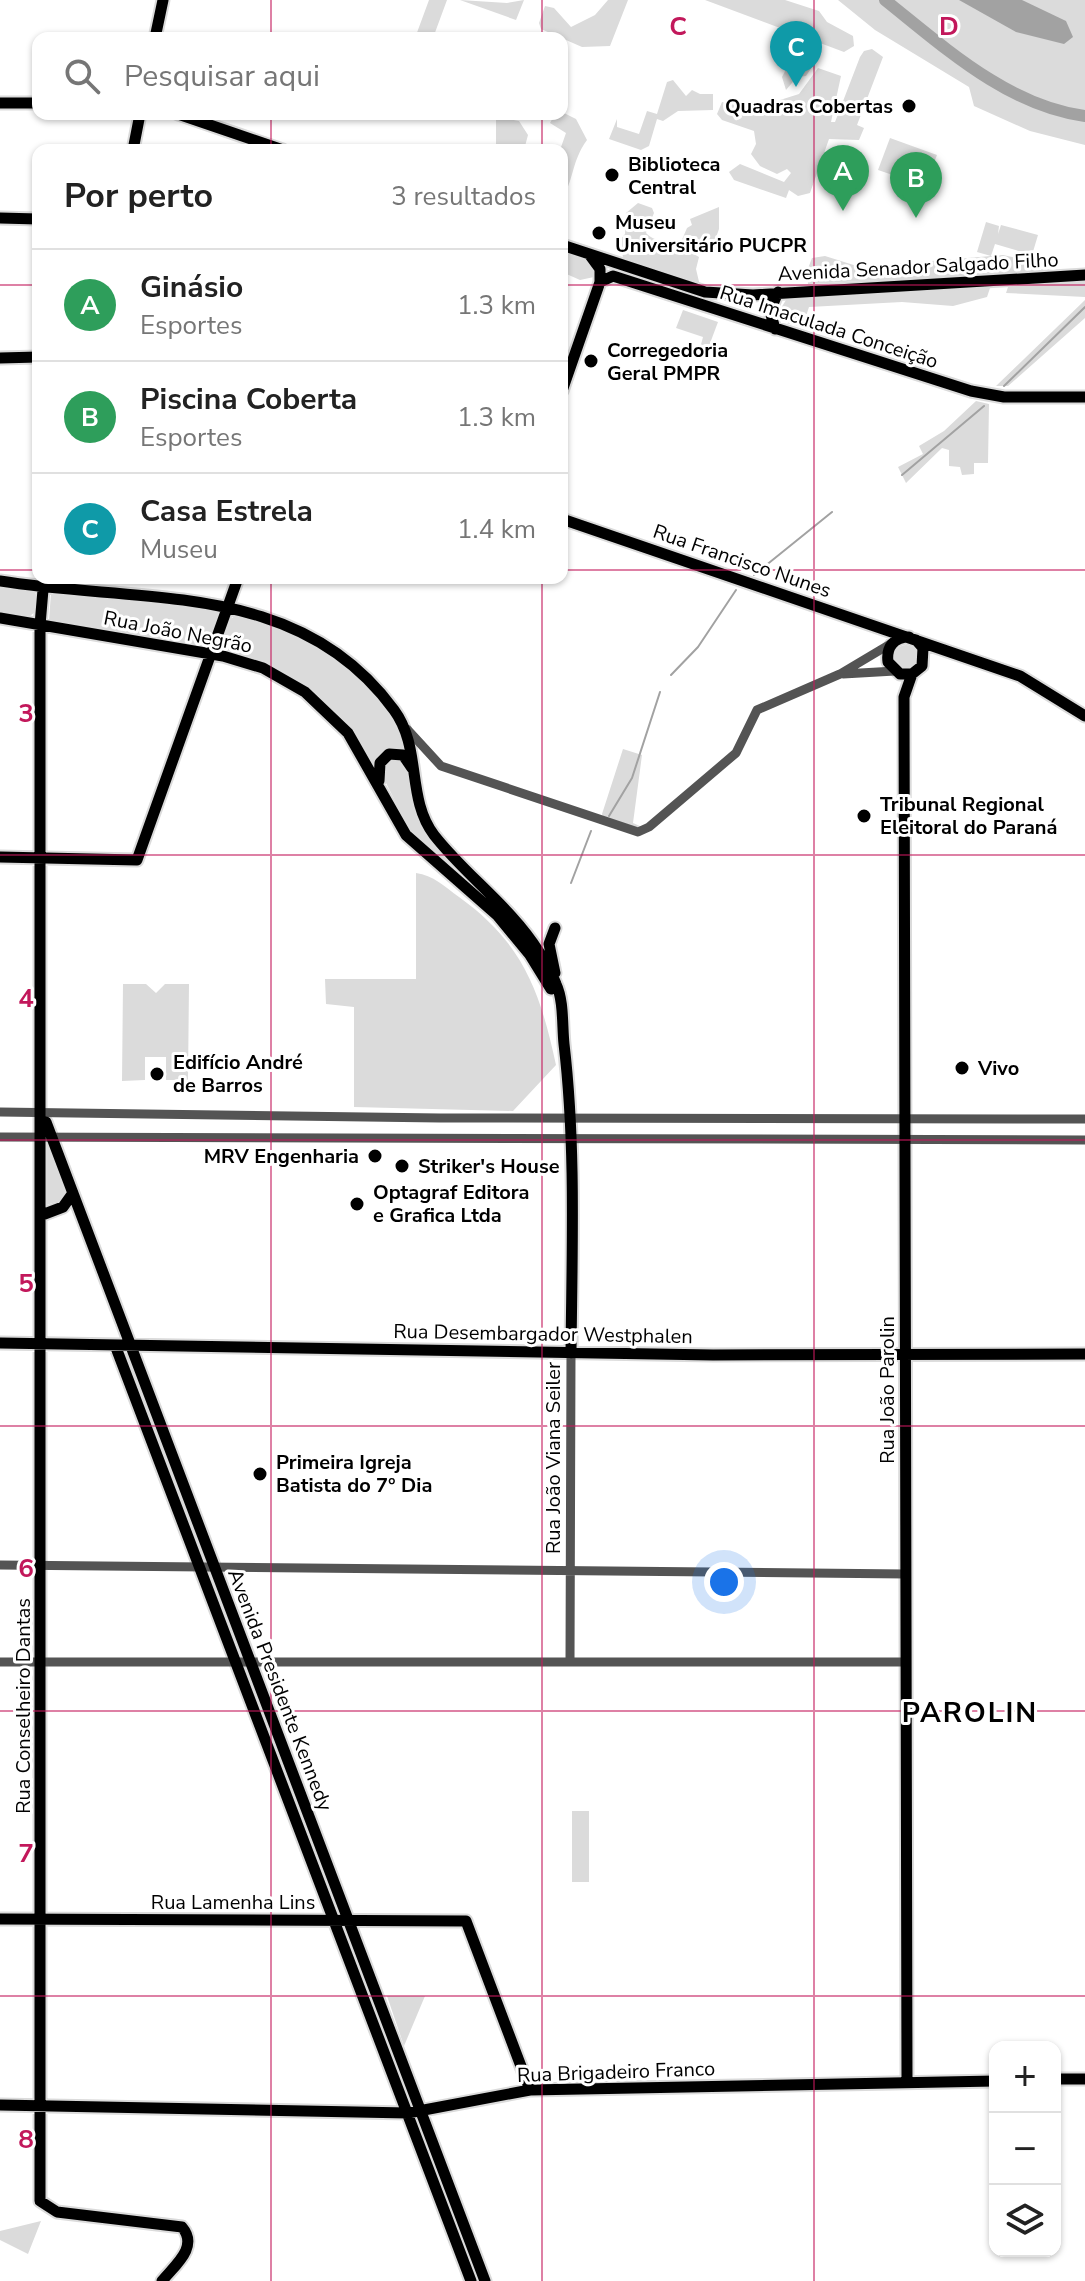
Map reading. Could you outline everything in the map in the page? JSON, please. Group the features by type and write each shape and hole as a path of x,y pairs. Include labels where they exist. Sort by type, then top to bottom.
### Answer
{"main road":[{"path":"156,32 163,0"},
{"path":"0,103 32,103"},
{"path":"134,144 139,120"},
{"path":"196,120 266,144"},
{"path":"0,218 32,219"},
{"name":"Rua Imaculada Conceição","path":"568,247 705,292"},
{"path":"568,366 600,282 600,269 588,254"},
{"name":"Avenida Senador Salgado Filho","path":"705,292 778,292 1085,275"},
{"name":"Rua Imaculada Conceição","path":"600,282 613,276 971,391 1004,397 1085,397"},
{"path":"775,329 770,311 778,292"},
{"path":"0,358 32,357"},
{"name":"Rua Francisco Nunes","path":"568,521 1020,676 1085,716"},
{"path":"0,581 32,582"},
{"name":"Rua Conselheiro Dantas","path":"44,584 40,625 42,1112 47,1138 42,1215 40,2201 57,2212 176,2225 186,2231 188,2248 162,2281"},
{"path":"59,584 227,606 269,617 329,646 367,678 404,724 412,750 420,807 434,834 521,935"},
{"path":"0,857 137,860 236,584"},
{"name":"Rua João Negrão","path":"0,618 210,653 263,668 319,702 348,733 398,822 418,849 521,935"},
{"path":"912,638 925,655 922,666 912,674 895,671 887,655 892,643 912,638"},
{"name":"Rua João Parolin","path":"895,671 904,697 907,2082"},
{"name":"Rua João Parolin","path":"904,697 912,674"},
{"path":"379,786 379,768 389,754 397,753 408,758 416,781"},
{"path":"555,928 549,944 557,986"},
{"name":"Rua João Viana Seiler","path":"521,935 557,986 561,1015 573,1118 571,1353"},
{"name":"Rua João Viana Seiler","path":"521,935 549,985 561,1015"},
{"name":"Avenida Presidente Kennedy","path":"47,1138 73,1193 485,2281"},
{"path":"42,1215 63,1207 73,1193"},
{"name":"Rua Desembargador Westphalen","path":"0,1343 571,1353 1085,1354"},
{"name":"Avenida Presidente Kennedy","path":"115,1345 471,2281"},
{"path":"143,1419 156,1414"},
{"path":"181,1519 195,1515"},
{"path":"253,1707 268,1710"},
{"name":"Rua Lamenha Lins","path":"0,1919 466,1921 530,2090"},
{"path":"1061,2079 1085,2079"},
{"name":"Rua Brigadeiro Franco","path":"0,2105 408,2113 530,2090 989,2081"}],"street":[{"path":"404,724 435,762 638,832 649,827 736,753 757,710 840,674 892,643"},
{"path":"840,674 895,671"},
{"path":"0,1112 1085,1119"},
{"path":"878,1118 885,1127 879,1140"},
{"path":"0,1137 1085,1140"},
{"name":"Rua João Viana Seiler","path":"570,1662 571,1353"},
{"path":"0,1565 906,1574"},
{"path":"0,1662 906,1662"}],"shaded area":[{"path":"429,0 447,0 435,32 417,32"},
{"path":"460,0 507,3 524,0 516,20"},
{"path":"608,0 628,0 610,46 582,47 568,41 568,32 548,32 541,29 539,23 545,6 554,8 571,27 595,15"},
{"path":"705,0 785,0 819,11 827,22 853,36 854,46 844,52"},
{"path":"838,0 1085,0 1085,145 1030,131 974,106 969,87 875,30"},
{"path":"959,0 1022,0 1066,21 1073,37 1064,44 1016,32"},
{"path":"872,49 883,57 857,125 864,128 859,140 829,139 810,193 798,196 789,190 786,198 734,180 729,172 740,164 784,182 791,173 787,169 777,174 760,166 751,154 756,144 754,131 722,120 717,114 722,102 775,113 780,100 799,94 818,68 841,76 831,122 835,122 860,57 864,51"},
{"path":"793,56 814,64 806,76 797,77 786,90 782,77"},
{"path":"673,80 686,96 692,90 700,94 713,94 713,110 678,111 663,121 657,119 649,146 641,150 609,139 617,119 617,127 639,134 647,111 657,114 667,82"},
{"path":"568,115 576,119 587,140 568,187 568,144 562,144 566,133 550,123 552,120 568,120"},
{"path":"496,120 519,121 528,135 526,144 496,144"},
{"path":"890,138 937,155 925,186 878,170"},
{"path":"638,203 652,208 654,213 646,233 699,257 696,269 700,286 623,259 621,239 625,234 626,213"},
{"path":"719,207 719,229 713,246 699,244 691,249 681,242 687,228 692,225 690,219"},
{"path":"986,222 999,226 998,234 1001,225 1038,235 1032,255 995,244 991,256 977,252"},
{"path":"568,251 589,259 597,270 594,277 580,280 568,275"},
{"path":"1003,255 1030,261 1052,271 808,284 807,271 812,258 825,256 860,267"},
{"path":"1085,281 1085,297 1006,293 1009,284"},
{"path":"983,286 990,288 987,297 953,306 902,302 809,307 805,319 833,330 831,335 786,323 778,313 786,300"},
{"path":"1085,300 1085,318 1008,386 996,386"},
{"path":"683,310 718,322 706,354 699,352 703,337 676,328"},
{"path":"976,401 989,404 988,463 974,463 974,474 962,475 960,467 949,466 949,450 942,448 906,483 898,467 923,454 919,446 944,431"},
{"path":"0,585 35,592 35,612 30,616 0,612"},
{"path":"51,593 215,609 219,613 207,645 202,647 49,620"},
{"path":"239,614 317,646 363,679 382,700 396,723 405,750 387,750 373,765 343,723 310,692 271,669 223,651 221,644 230,619"},
{"path":"906,645 914,649 918,657 914,665 906,669 898,665 894,657 898,649"},
{"path":"623,749 642,755 633,823 642,827 637,829 604,820 602,814"},
{"path":"396,757 408,766 416,811 428,836 499,910 427,851 409,829 383,777 386,760"},
{"path":"416,873 444,886 481,914 514,951 535,991 556,1065 513,1111 354,1107 354,1007 326,1004 325,979 416,979"},
{"path":"123,984 146,984 156,993 165,984 189,984 188,1080 166,1080 166,1057 145,1057 145,1080 122,1081"},
{"path":"46,1144 67,1190 60,1201 46,1205"},
{"path":"572,1811 589,1811 589,1882 572,1882"},
{"path":"387,1996 425,1996 404,2046"},
{"path":"41,2221 28,2254 0,2240 0,2231"}],"waterway":[{"path":"885,0 954,55 1003,87 1057,110 1085,116"},
{"path":"1004,386 1085,307"},
{"path":"902,475 984,406"},
{"path":"754,575 832,512"},
{"path":"671,675 698,647 736,590"},
{"path":"609,816 632,778 660,692"},
{"path":"571,883 591,831"}],"place":[{"name":"Casa Estrela","path":"796,87"},
{"name":"Quadras Cobertas","path":"909,106"},
{"name":"Biblioteca Central","path":"612,175"},
{"name":"Ginásio","path":"843,211"},
{"name":"Piscina Coberta","path":"916,218"},
{"name":"Museu Universitário PUCPR","path":"599,233"},
{"name":"Corregedoria Geral PMPR","path":"591,361"},
{"name":"Tribunal Regional Eleitoral do Paraná","path":"864,816"},
{"name":"Vivo","path":"962,1068"},
{"name":"Edifício André de Barros","path":"157,1074"},
{"name":"MRV Engenharia","path":"375,1156"},
{"name":"Striker's House","path":"402,1166"},
{"name":"Optagraf Editora e Grafica Ltda","path":"357,1204"},
{"name":"Primeira Igreja Batista do 7° Dia","path":"260,1474"}],"district":[{"name":"PAROLIN","path":"970,1713"}]}
